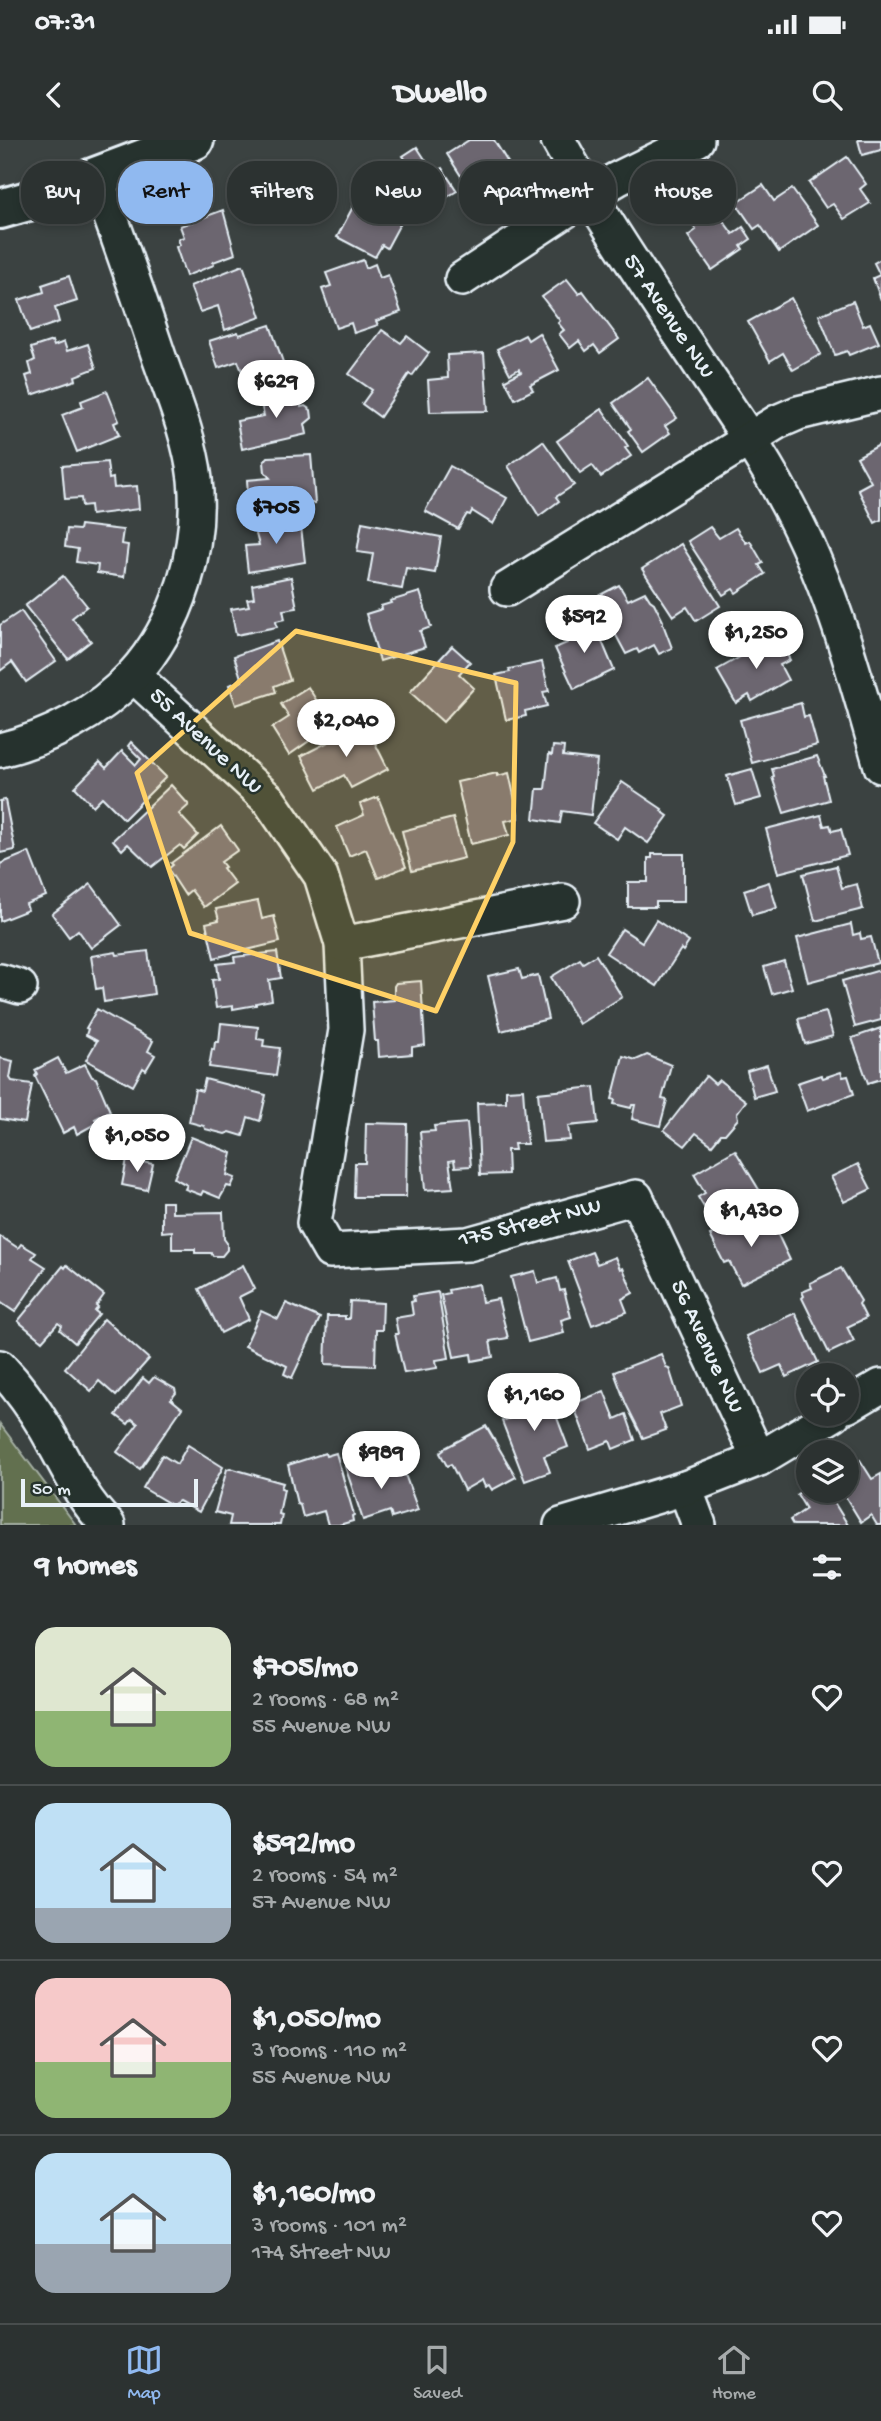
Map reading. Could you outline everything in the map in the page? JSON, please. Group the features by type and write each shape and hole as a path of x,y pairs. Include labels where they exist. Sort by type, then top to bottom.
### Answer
{"main road":[{"path":"104,174 194,140"},
{"path":"0,209 21,203"}],"street":[{"name":"57 Avenue NW","path":"558,140 569,161"},
{"path":"616,180 697,140"},
{"name":"55 Avenue NW","path":"104,200 185,433 195,477 195,536 186,578 162,634 133,675 269,800 321,876 342,944 346,1030 314,1223"},
{"path":"462,279 545,224"},
{"name":"57 Avenue NW","path":"607,224 749,437 784,498 818,568 834,611 879,755"},
{"path":"507,589 749,437 798,413 881,393"},
{"path":"0,750 21,745 72,722 101,704 133,675"},
{"path":"342,944 563,901"},
{"name":"175 Street NW","path":"314,1223 330,1251 468,1244 636,1197"},
{"name":"56 Avenue NW","path":"636,1197 759,1459"},
{"path":"0,1367 29,1402 78,1487 108,1525"},
{"path":"859,1399 881,1386"},
{"path":"561,1525 685,1488 759,1459 814,1426"},
{"path":"685,1488 699,1525"}],"highlighted area":[{"path":"296,631 516,683 513,842 436,1011 190,933 137,773"}],"green space":[{"path":"0,1424 76,1525 0,1525"}],"building":[{"path":"469,140 494,140 507,161 459,161 459,173 447,154"},
{"path":"858,140 881,140 881,150 862,155"},
{"path":"417,147 426,161 405,161 403,156"},
{"path":"847,157 866,184 860,189 870,203 844,219 833,204 826,208 809,183"},
{"path":"445,173 457,191 445,198"},
{"path":"763,185 774,201 792,189 818,225 779,252 760,225 754,229 736,203"},
{"path":"223,210 235,254 186,276 176,247 180,245 178,239 184,237 180,226 213,224 213,214"},
{"path":"351,211 351,224 400,224 387,248 382,245 375,257 337,237"},
{"path":"692,224 726,224 733,234 743,227 751,239 741,246 743,249 712,270 688,236 696,230"},
{"path":"881,259 881,300 873,278 880,275 874,263"},
{"path":"363,260 366,268 375,264 380,278 388,275 401,312 376,321 378,325 354,333 351,323 336,328 322,289 331,286 326,273"},
{"path":"243,265 261,317 225,330 218,306 200,312 190,286"},
{"path":"69,276 77,301 55,308 59,322 30,332 19,300 44,292 42,285"},
{"path":"567,279 579,294 583,291 619,339 600,353 594,345 586,351 579,341 570,348 559,334 564,330 558,323 560,321 542,297"},
{"path":"791,298 821,354 793,370 783,353 770,361 748,322"},
{"path":"853,301 863,326 870,323 879,343 849,355 847,351 835,355 819,315"},
{"path":"270,325 285,368 246,382 238,361 218,368 209,341"},
{"path":"382,330 401,343 407,336 429,353 412,376 409,374 380,417 362,404 372,390 349,374"},
{"path":"539,333 559,370 530,385 533,390 515,399 505,380 521,372 519,369 510,374 497,349 525,335 528,340"},
{"path":"52,341 54,346 64,342 67,351 88,344 96,368 75,376 76,380 32,395 26,376 32,374 29,363 35,360 31,348"},
{"path":"484,353 488,411 430,412 428,380 448,378 447,355"},
{"path":"648,378 677,418 665,426 670,433 643,452 613,403"},
{"path":"297,388 301,407 305,406 311,410 312,418 305,424 307,434 242,449 237,421 264,416 259,395"},
{"path":"107,391 119,421 114,423 119,435 77,452 62,415 83,407 81,401"},
{"path":"602,409 628,446 625,448 631,456 601,477 592,465 580,473 557,441"},
{"path":"543,441 574,485 556,497 559,501 539,516 508,466"},
{"path":"881,444 881,520 875,523 858,489 871,482 857,457"},
{"path":"311,455 315,503 281,505 282,509 249,511 247,480 270,478 265,472 264,462 268,457"},
{"path":"107,462 109,479 113,478 114,488 137,486 139,509 91,515 90,505 82,506 81,498 65,499 62,466"},
{"path":"450,466 507,498 493,524 472,511 470,515 467,514 458,529 425,511"},
{"path":"300,518 305,562 248,572 245,546 259,545 254,527 257,524"},
{"path":"362,522 441,537 435,573 406,568 402,589 368,583 373,554 357,552"},
{"path":"80,525 123,530 121,544 128,545 124,577 97,573 98,565 76,562 78,549 65,547 67,529 79,530"},
{"path":"710,527 719,538 736,528 746,543 750,541 763,563 759,565 765,574 736,593 733,589 723,595 688,541"},
{"path":"681,544 720,606 696,621 687,607 673,616 642,569"},
{"path":"63,576 87,606 72,618 91,641 68,659 25,606"},
{"path":"291,577 297,608 283,610 285,619 276,621 277,627 236,635 231,609 249,606 247,599 254,598 252,585"},
{"path":"619,585 628,600 645,592 663,621 672,648 659,654 654,645 639,653 637,649 626,654 597,600 598,596"},
{"path":"420,592 431,627 420,631 425,647 380,661 366,614 382,609 381,606 391,603 390,601"},
{"path":"21,611 56,661 26,682 12,662 0,671 0,625"},
{"path":"593,620 614,670 574,689 555,648 567,643 563,634"},
{"path":"777,636 790,660 780,665 788,680 752,701 749,695 736,703 717,670"},
{"path":"277,641 290,680 274,686 276,692 236,705 229,685 242,681 234,656"},
{"path":"452,646 470,662 459,674 474,688 443,722 410,692"},
{"path":"542,662 549,691 543,692 547,706 525,711 526,716 506,720 496,675 510,672 509,669"},
{"path":"308,687 332,725 289,755 272,728 289,717 281,704"},
{"path":"801,703 804,717 809,716 817,745 752,763 740,720"},
{"path":"365,723 388,769 351,788 344,775 318,789 301,756"},
{"path":"131,742 166,777 124,819 102,797 93,806 75,787 100,762 106,768 122,751 136,765 141,759 128,746"},
{"path":"553,746 564,747 563,756 597,760 591,815 562,811 560,823 534,819 537,789 545,789 549,754 552,755"},
{"path":"817,756 825,776 829,800 784,813 772,777 772,769"},
{"path":"752,769 761,798 736,805 727,776"},
{"path":"497,773 497,776 509,773 519,818 505,821 509,835 471,844 457,782"},
{"path":"622,782 668,816 648,843 625,827 617,839 593,823"},
{"path":"171,785 189,805 179,814 198,835 184,849 180,845 152,867 128,844 122,850 113,840"},
{"path":"378,797 406,867 378,878 366,849 349,856 337,827 364,815 360,804"},
{"path":"5,800 15,850 0,853 0,801"},
{"path":"821,815 824,826 830,825 832,831 841,829 848,855 778,873 766,829"},
{"path":"453,818 464,858 412,871 402,831"},
{"path":"221,826 238,850 221,862 235,884 204,907 191,890 185,895 168,869 173,865 171,863"},
{"path":"29,852 46,896 26,904 28,910 0,921 0,864"},
{"path":"652,854 684,854 684,902 656,902 656,907 628,907 628,882 648,882 648,858 652,858"},
{"path":"836,866 842,888 857,884 863,909 815,921 803,874"},
{"path":"769,882 777,908 752,915 744,890"},
{"path":"91,884 121,925 91,948 78,930 69,937 52,914"},
{"path":"258,901 262,919 274,916 280,942 214,958 206,923 219,920 216,909"},
{"path":"656,920 689,942 683,951 681,949 657,986 606,953 622,929 642,942"},
{"path":"851,924 853,935 860,933 861,939 871,937 878,963 808,982 797,938"},
{"path":"148,951 154,994 104,1002 102,988 96,989 91,956"},
{"path":"277,952 281,978 269,980 272,1000 233,1009 233,1006 216,1008 212,980 219,979 217,964 235,962 234,957"},
{"path":"596,955 622,997 579,1024 551,977 580,959 583,963"},
{"path":"784,961 792,988 772,994 764,967"},
{"path":"519,969 522,979 538,975 548,1019 501,1031 488,976"},
{"path":"880,970 881,1020 855,1027 842,981"},
{"path":"421,981 425,1045 412,1047 412,1054 379,1057 372,1002 394,1000 396,983"},
{"path":"97,1009 153,1041 148,1051 155,1055 146,1070 143,1068 133,1086 86,1060 97,1041 86,1035 86,1028"},
{"path":"826,1012 833,1036 805,1044 798,1019"},
{"path":"221,1023 258,1027 257,1039 264,1040 263,1046 280,1048 276,1076 209,1067 212,1049 214,1050 215,1042 219,1042"},
{"path":"881,1028 881,1079 868,1083 852,1038"},
{"path":"647,1055 671,1065 662,1099 667,1100 660,1126 632,1119 635,1105 631,1108 614,1104 615,1100 612,1099 623,1056 636,1060"},
{"path":"0,1058 13,1061 10,1078 12,1081 32,1084 25,1123 0,1119"},
{"path":"58,1058 66,1073 85,1064 92,1077 96,1078 110,1111 95,1119 97,1123 77,1134 74,1127 63,1133 35,1076 35,1070"},
{"path":"767,1065 775,1091 754,1097 747,1071"},
{"path":"841,1072 843,1077 848,1076 854,1094 807,1111 797,1083"},
{"path":"706,1076 715,1084 719,1080 746,1101 737,1113 738,1119 712,1145 696,1133 685,1146 664,1130"},
{"path":"205,1079 266,1095 260,1121 248,1117 243,1136 205,1129 204,1126 189,1122 195,1089 202,1091"},
{"path":"594,1087 598,1123 568,1126 570,1140 543,1142 538,1093"},
{"path":"523,1089 527,1144 514,1144 515,1150 507,1150 508,1174 480,1175 477,1103 506,1102 506,1090"},
{"path":"366,1123 407,1124 406,1197 354,1197 355,1163 365,1163"},
{"path":"467,1123 471,1166 455,1167 454,1160 449,1161 453,1188 425,1190 420,1132 435,1131 434,1126"},
{"path":"191,1137 232,1153 227,1175 235,1178 231,1187 227,1186 220,1198 203,1191 201,1195 185,1189 187,1185 174,1178"},
{"path":"735,1150 761,1193 713,1222 698,1197 705,1193 694,1174"},
{"path":"127,1159 153,1164 147,1190 122,1185"},
{"path":"858,1164 871,1189 844,1202 831,1177"},
{"path":"162,1202 172,1202 172,1213 223,1212 227,1250 222,1256 213,1256 211,1253 195,1253 195,1249 172,1249 172,1231 162,1232"},
{"path":"770,1218 790,1260 741,1284 729,1261 724,1263 710,1235 738,1222 743,1232"},
{"path":"0,1236 18,1248 21,1244 36,1253 32,1258 46,1267 15,1312 0,1302"},
{"path":"592,1252 597,1264 615,1257 620,1269 623,1268 633,1293 622,1299 627,1312 592,1325 568,1261"},
{"path":"67,1265 104,1295 96,1306 98,1307 95,1311 99,1314 75,1343 60,1330 62,1326 58,1323 42,1341 18,1321 63,1266 65,1268"},
{"path":"243,1265 255,1289 239,1297 249,1319 221,1333 199,1289"},
{"path":"841,1268 861,1301 859,1304 866,1318 847,1327 854,1341 829,1353 802,1298 802,1292 812,1288 810,1283"},
{"path":"535,1271 538,1283 557,1278 560,1291 564,1290 571,1317 561,1320 564,1333 528,1342 511,1277"},
{"path":"479,1284 482,1302 498,1299 508,1338 490,1341 493,1357 472,1361 471,1354 454,1357 441,1295 449,1293 448,1290"},
{"path":"438,1292 449,1358 436,1360 437,1368 404,1373 395,1334 398,1334 395,1318 413,1315 413,1296"},
{"path":"350,1301 383,1303 382,1330 376,1330 375,1366 325,1364 327,1316 345,1316 345,1319 349,1319"},
{"path":"286,1303 320,1318 292,1378 284,1374 287,1366 245,1346 261,1311 278,1319"},
{"path":"795,1313 818,1362 796,1363 796,1372 786,1377 781,1365 763,1373 746,1336"},
{"path":"104,1319 149,1359 116,1396 99,1381 91,1391 65,1368"},
{"path":"661,1354 666,1367 669,1368 681,1406 660,1414 666,1430 643,1438 614,1372"},
{"path":"154,1377 175,1389 176,1393 171,1399 182,1408 140,1469 117,1452 138,1424 132,1419 128,1424 116,1415 143,1378 149,1383"},
{"path":"532,1387 536,1399 548,1394 568,1447 544,1456 550,1472 525,1481 502,1421 511,1418 508,1410 521,1405 517,1392"},
{"path":"604,1391 615,1419 626,1414 635,1440 613,1449 610,1441 590,1449 573,1404"},
{"path":"486,1426 516,1477 492,1490 489,1485 485,1487 482,1480 464,1490 451,1464 447,1466 440,1453"},
{"path":"188,1445 223,1467 199,1512 179,1501 172,1505 143,1488 162,1455 177,1464"},
{"path":"325,1453 326,1456 336,1453 354,1515 353,1521 328,1525 324,1511 303,1517 300,1505 297,1504 288,1465"},
{"path":"365,1459 369,1474 387,1468 389,1473 403,1469 418,1510 392,1518 390,1511 363,1520 345,1466"},
{"path":"859,1461 872,1479 881,1474 881,1525 877,1525 871,1515 861,1522 849,1503 859,1503"},
{"path":"227,1469 283,1483 280,1525 229,1525 231,1516 215,1512"},
{"path":"802,1503 834,1503 848,1525 793,1525 790,1520 806,1509"}]}
